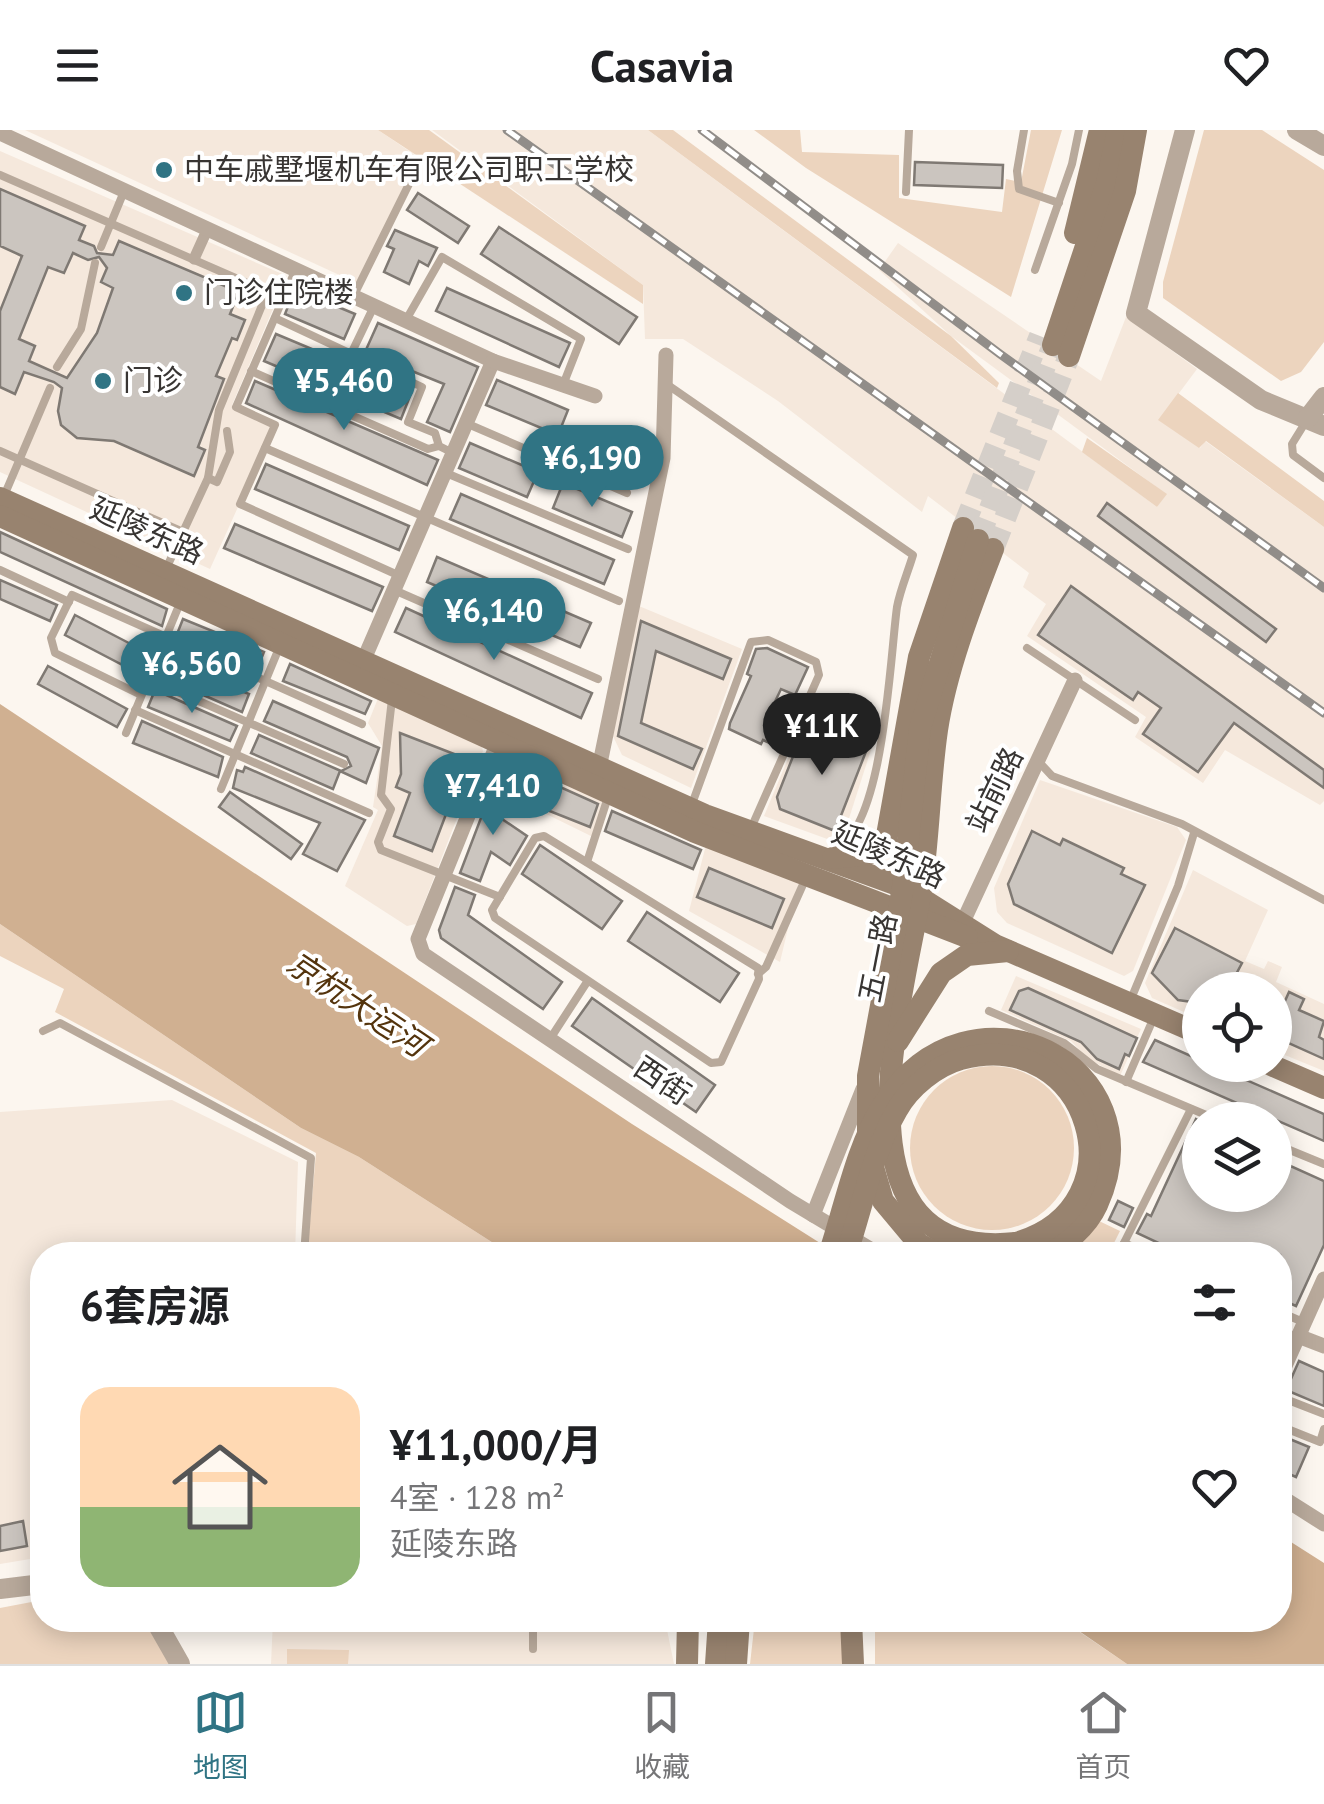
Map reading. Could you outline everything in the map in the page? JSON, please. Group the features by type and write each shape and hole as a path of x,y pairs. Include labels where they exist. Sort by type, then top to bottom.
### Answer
{"main road":[{"path":"1054,345 1100,130"},
{"path":"1054,345 1107,183 1118,130"},
{"path":"1054,345 1125,191 1136,130"},
{"name":"延陵东路","path":"1,504 166,572 359,670 601,782 696,832 821,861"},
{"name":"延陵东路","path":"1,504 182,598 281,644 359,670 392,694 498,742 601,782 690,808 750,831 1182,1026"},
{"path":"821,861 880,846 891,828 919,657 978,539"},
{"name":"五一路","path":"917,1242 882,1202 868,1150 868,1076 909,903 907,842 920,728 978,539"},
{"name":"五一路","path":"967,1242 935,1229 915,1204 888,1135 891,1052 909,903 937,727 978,539"},
{"path":"821,861 887,859 907,842"},
{"path":"909,903 1002,948"},
{"path":"891,1052 941,973 967,955 1002,948"},
{"path":"833,1242 870,1130 883,1104 910,1070 934,1052 967,1040 996,1037 1033,1042 1070,1064 1102,1112 1111,1154 1105,1187 1093,1214 1062,1242"},
{"name":"五一路","path":"851,1242 897,1110 920,1082 948,1062 982,1053 1012,1056 1045,1068 1069,1089 1084,1112 1089,1135 1083,1192 1063,1221 1018,1242"},
{"path":"1292,1074 1324,1088"},
{"path":"688,1632 688,1664"},
{"path":"716,1664 718,1632"},
{"path":"736,1664 738,1632"},
{"path":"851,1632 852,1664"}],"street":[{"path":"1185,130 1136,313 1261,400 1316,423 1324,397"},
{"path":"1296,130 1324,146"},
{"path":"0,134 125,188 494,361 595,396"},
{"path":"194,259 208,228"},
{"path":"601,782 663,458 666,355"},
{"path":"359,670 446,473 446,450 468,424 494,361"},
{"name":"站前路","path":"962,924 1076,680"},
{"path":"442,874 498,742"},
{"name":"西街","path":"442,874 418,946 550,1039 859,1242"},
{"path":"813,1214 868,1076"},
{"path":"1292,1350 1324,1279"},
{"path":"1301,1329 1324,1346"},
{"path":"1292,1504 1324,1524"},
{"path":"0,1589 30,1585"},
{"path":"162,1632 180,1664"},
{"path":"177,1632 194,1664"}],"lane":[{"path":"906,192 909,130"},
{"path":"1024,130 1019,188 1059,204"},
{"path":"1035,270 1059,204 1079,130"},
{"path":"0,175 262,290 265,298 219,410 208,478 166,572"},
{"path":"354,295 410,182"},
{"path":"101,247 125,188"},
{"path":"406,320 442,257 582,339 563,385"},
{"path":"57,367 82,329 94,263"},
{"path":"296,267 236,407 275,425 240,504 598,679"},
{"path":"352,354 375,304"},
{"path":"275,318 422,387 408,422 435,434 446,450"},
{"path":"251,371 428,449 446,450"},
{"path":"665,383 914,555 898,603 884,733 856,832 821,861 766,967 758,974"},
{"path":"1,504 50,388"},
{"path":"1316,423 1292,444 1293,455 1324,478"},
{"path":"468,424 627,494"},
{"path":"208,478 217,482 230,452 226,431"},
{"path":"265,448 619,601"},
{"path":"0,450 182,532"},
{"path":"446,473 628,549"},
{"path":"0,570 69,602"},
{"path":"141,695 55,654 51,638 72,595 362,724"},
{"path":"126,733 182,598"},
{"path":"690,808 750,642 768,640 816,662 819,675 750,831"},
{"path":"221,789 281,644"},
{"path":"1028,648 1136,720"},
{"path":"148,679 344,764"},
{"path":"392,694 381,795 391,809 378,842 382,850 500,897"},
{"path":"135,710 336,795 369,813"},
{"path":"1039,762 1052,776 1194,832 1324,900"},
{"path":"482,776 532,800"},
{"path":"587,862 601,782"},
{"path":"1129,1003 1178,886 1194,832"},
{"path":"544,836 587,862 758,968 721,1062 711,1063 495,918 492,910 535,838 544,836"},
{"path":"550,1039 587,982"},
{"path":"989,1011 1064,1043 1082,1062 1182,1105"},
{"path":"1126,1082 1156,1015"},
{"path":"44,1030 60,1022 311,1158 305,1242"},
{"path":"1124,1242 1182,1127"},
{"path":"1292,1151 1324,1164"},
{"path":"1292,1322 1301,1329"},
{"path":"1292,1402 1324,1414"},
{"path":"1292,1431 1320,1442 1324,1429"},
{"path":"533,1632 533,1649"}],"shaded area":[{"path":"25,130 378,130 421,159 361,285"},
{"path":"378,130 429,130 643,285 643,304"},
{"path":"432,130 648,130 1157,507 1166,494 951,336 879,270 898,243 1101,381 1126,317 1197,369 1159,420 1200,448 1205,441 1324,527 1324,801 1320,805 1225,750 1203,783 1135,737 1146,717 1027,636 1046,604 1023,587 1029,573 928,496 922,512 778,401 683,339 645,339 643,285"},
{"path":"648,130 673,130 951,336 999,383 997,388"},
{"path":"754,130 800,130 802,152 899,155 899,198 1002,212 1006,179 1021,182 1031,130 1062,130 1011,297 806,168"},
{"path":"1204,130 1262,130 1324,170 1324,342 1301,372 1281,381 1163,298 1163,282"},
{"path":"0,151 287,276 232,405 275,425 210,569 0,472"},
{"path":"1178,393 1324,501 1324,527 1206,441 1199,448 1158,420"},
{"path":"1087,438 1167,494 1157,507 1082,452"},
{"path":"639,606 742,649 691,788 622,755 612,734"},
{"path":"379,696 481,744 483,751 416,924 407,926 345,886 378,810 373,807 382,746 368,723"},
{"path":"810,706 877,731 844,834 830,840 764,816"},
{"path":"550,774 610,801 595,838 536,809"},
{"path":"1040,780 1177,827 1186,840 1133,971 1124,976 1007,923 997,912 994,888"},
{"path":"706,845 799,882 780,962 689,911"},
{"path":"1193,870 1268,910 1245,961 1264,969 1268,961 1282,967 1280,972 1182,972 1182,1011 1152,998 1145,983"},
{"path":"0,924 301,1128 359,1157 492,1242 308,1242 316,1153 55,1012 64,989 0,956"},
{"path":"1016,976 1141,1029 1120,1076 1087,1058 1071,1041 1001,1010"},
{"path":"1292,989 1324,1004 1324,1071 1292,1058"},
{"path":"992,1066 1023,1073 1050,1090 1067,1117 1074,1148 1067,1179 1050,1206 1023,1223 992,1230 961,1223 934,1206 917,1179 910,1148 917,1117 934,1090 961,1073"},
{"path":"172,1100 298,1162 295,1242 30,1242 30,1559 0,1564 0,1112"},
{"path":"1099,1221 1120,1231 1114,1242 1076,1242"},
{"path":"30,1602 30,1632 153,1632 169,1664 0,1664 0,1608"},
{"path":"272,1632 667,1632 674,1664 271,1664"},
{"path":"754,1632 842,1632 843,1664 750,1664"},
{"path":"875,1632 1080,1632 1127,1664 875,1664"},
{"path":"287,1649 349,1650 348,1664 287,1664"}],"water":[{"name":"京杭大运河","path":"0,704 632,1124 818,1242 492,1242 359,1157 301,1128 0,924"},
{"path":"1292,1543 1324,1563 1324,1664 1127,1664 1080,1632 1292,1632"}],"building":[{"path":"915,162 1003,165 1002,188 914,185"},
{"path":"0,189 85,226 79,240 94,246 97,253 113,255 119,241 239,292 230,314 245,320 237,340 232,338 216,376 224,379 198,447 205,450 194,476 114,441 77,438 61,425 58,411 62,388 54,382 24,372 15,394 0,387 0,311 22,256 0,246","holes":["73,253 88,260 99,257 107,268 101,282 113,288 97,333 67,378 29,361 35,346 19,339 48,267 64,273"]},
{"path":"418,193 469,226 458,243 407,210"},
{"path":"499,227 637,317 619,344 481,254"},
{"path":"395,230 437,248 428,266 419,261 409,284 384,272 394,249 387,246"},
{"path":"447,288 570,343 559,367 436,311"},
{"path":"295,289 355,314 344,339 285,314"},
{"path":"378,323 478,367 450,432 427,422 444,384 365,352"},
{"path":"276,334 412,391 401,419 264,361"},
{"path":"497,380 568,410 558,435 486,405"},
{"path":"255,381 438,460 427,485 246,403"},
{"path":"470,443 538,472 527,497 459,468"},
{"path":"266,464 409,526 399,550 255,489"},
{"path":"563,483 632,512 622,537 553,508"},
{"path":"461,494 614,560 604,584 450,519"},
{"path":"1107,503 1276,629 1266,642 1098,516"},
{"path":"235,524 383,587 372,611 224,548"},
{"path":"0,532 167,609 162,626 0,552"},
{"path":"437,557 591,623 580,647 427,582"},
{"path":"0,580 57,605 50,621 0,599"},
{"path":"1071,586 1324,770 1324,788 1234,723 1198,772 1143,734 1161,708 1138,692 1133,700 1038,635"},
{"path":"406,608 592,693 581,718 395,632"},
{"path":"75,615 148,653 138,673 65,635"},
{"path":"183,619 264,652 257,669 177,634"},
{"path":"641,621 731,659 723,679 656,651 641,723 702,749 693,769 618,736"},
{"path":"767,648 808,667 795,695 781,689 771,710 786,716 772,744 763,740 761,744 729,729 751,676 747,674 756,649"},
{"path":"166,661 249,694 242,712 160,676"},
{"path":"290,664 371,701 365,714 283,681"},
{"path":"48,666 127,709 117,727 38,684"},
{"path":"155,690 237,726 230,741 148,707"},
{"path":"273,701 379,748 366,783 340,771 333,789 251,753 259,735 341,771 351,766 347,757 264,721"},
{"path":"142,721 223,757 218,777 133,743"},
{"path":"854,729 872,736 835,831 780,809 777,797 803,731 846,747"},
{"path":"400,733 467,759 432,851 394,836 410,793 396,787 401,774"},
{"path":"502,761 598,804 590,827 542,808 546,797 498,775"},
{"path":"245,767 365,820 337,871 303,854 320,823 233,788 237,770 243,772"},
{"path":"492,789 511,798 502,819 527,836 510,865 491,852 480,881 460,873"},
{"path":"230,792 302,844 291,859 219,807"},
{"path":"612,811 701,850 693,869 605,831"},
{"path":"1032,831 1060,845 1063,839 1124,868 1121,874 1145,885 1112,953 1014,904 1008,884"},
{"path":"540,845 622,901 602,929 522,874"},
{"path":"709,868 784,899 772,928 697,897"},
{"path":"455,887 475,895 468,915 562,982 543,1009 441,938 439,930"},
{"path":"647,912 739,973 720,1002 628,941"},
{"path":"1175,928 1242,963 1237,972 1182,972 1182,1001 1152,973"},
{"path":"1028,988 1137,1038 1119,1069 1097,1059 1081,1042 1010,1010 1019,991"},
{"path":"1292,993 1304,999 1299,1010 1324,1021 1319,1037 1324,1040 1324,1059 1292,1045"},
{"path":"592,998 715,1085 696,1112 572,1026"},
{"path":"1155,1040 1182,1052 1182,1079 1143,1062"},
{"path":"1189,1082 1251,1082 1324,1114 1324,1141 1292,1127 1292,1102 1235,1102"},
{"path":"1182,1149 1182,1212 1292,1212 1292,1167 1324,1181 1324,1245 1296,1306 1292,1304 1292,1242 1156,1242 1137,1233 1147,1214 1151,1216"},
{"path":"1118,1201 1133,1208 1124,1227 1109,1220"},
{"path":"1299,1361 1324,1372 1324,1406 1292,1393 1292,1377"},
{"path":"1292,1440 1309,1447 1296,1477 1292,1475"},
{"path":"23,1521 27,1546 0,1551 0,1526"}],"tunnel":[{"path":"963,528 1040,336"},
{"path":"978,540 1053,345"},
{"path":"993,549 1069,356"}],"railway":[{"path":"507,130 1324,713"},
{"path":"702,130 1000,354 1324,588"}],"place":[{"name":"中车戚墅堰机车有限公司职工学校","path":"164,170"},
{"name":"门诊住院楼","path":"184,293"},
{"name":"门诊","path":"103,381"}]}
